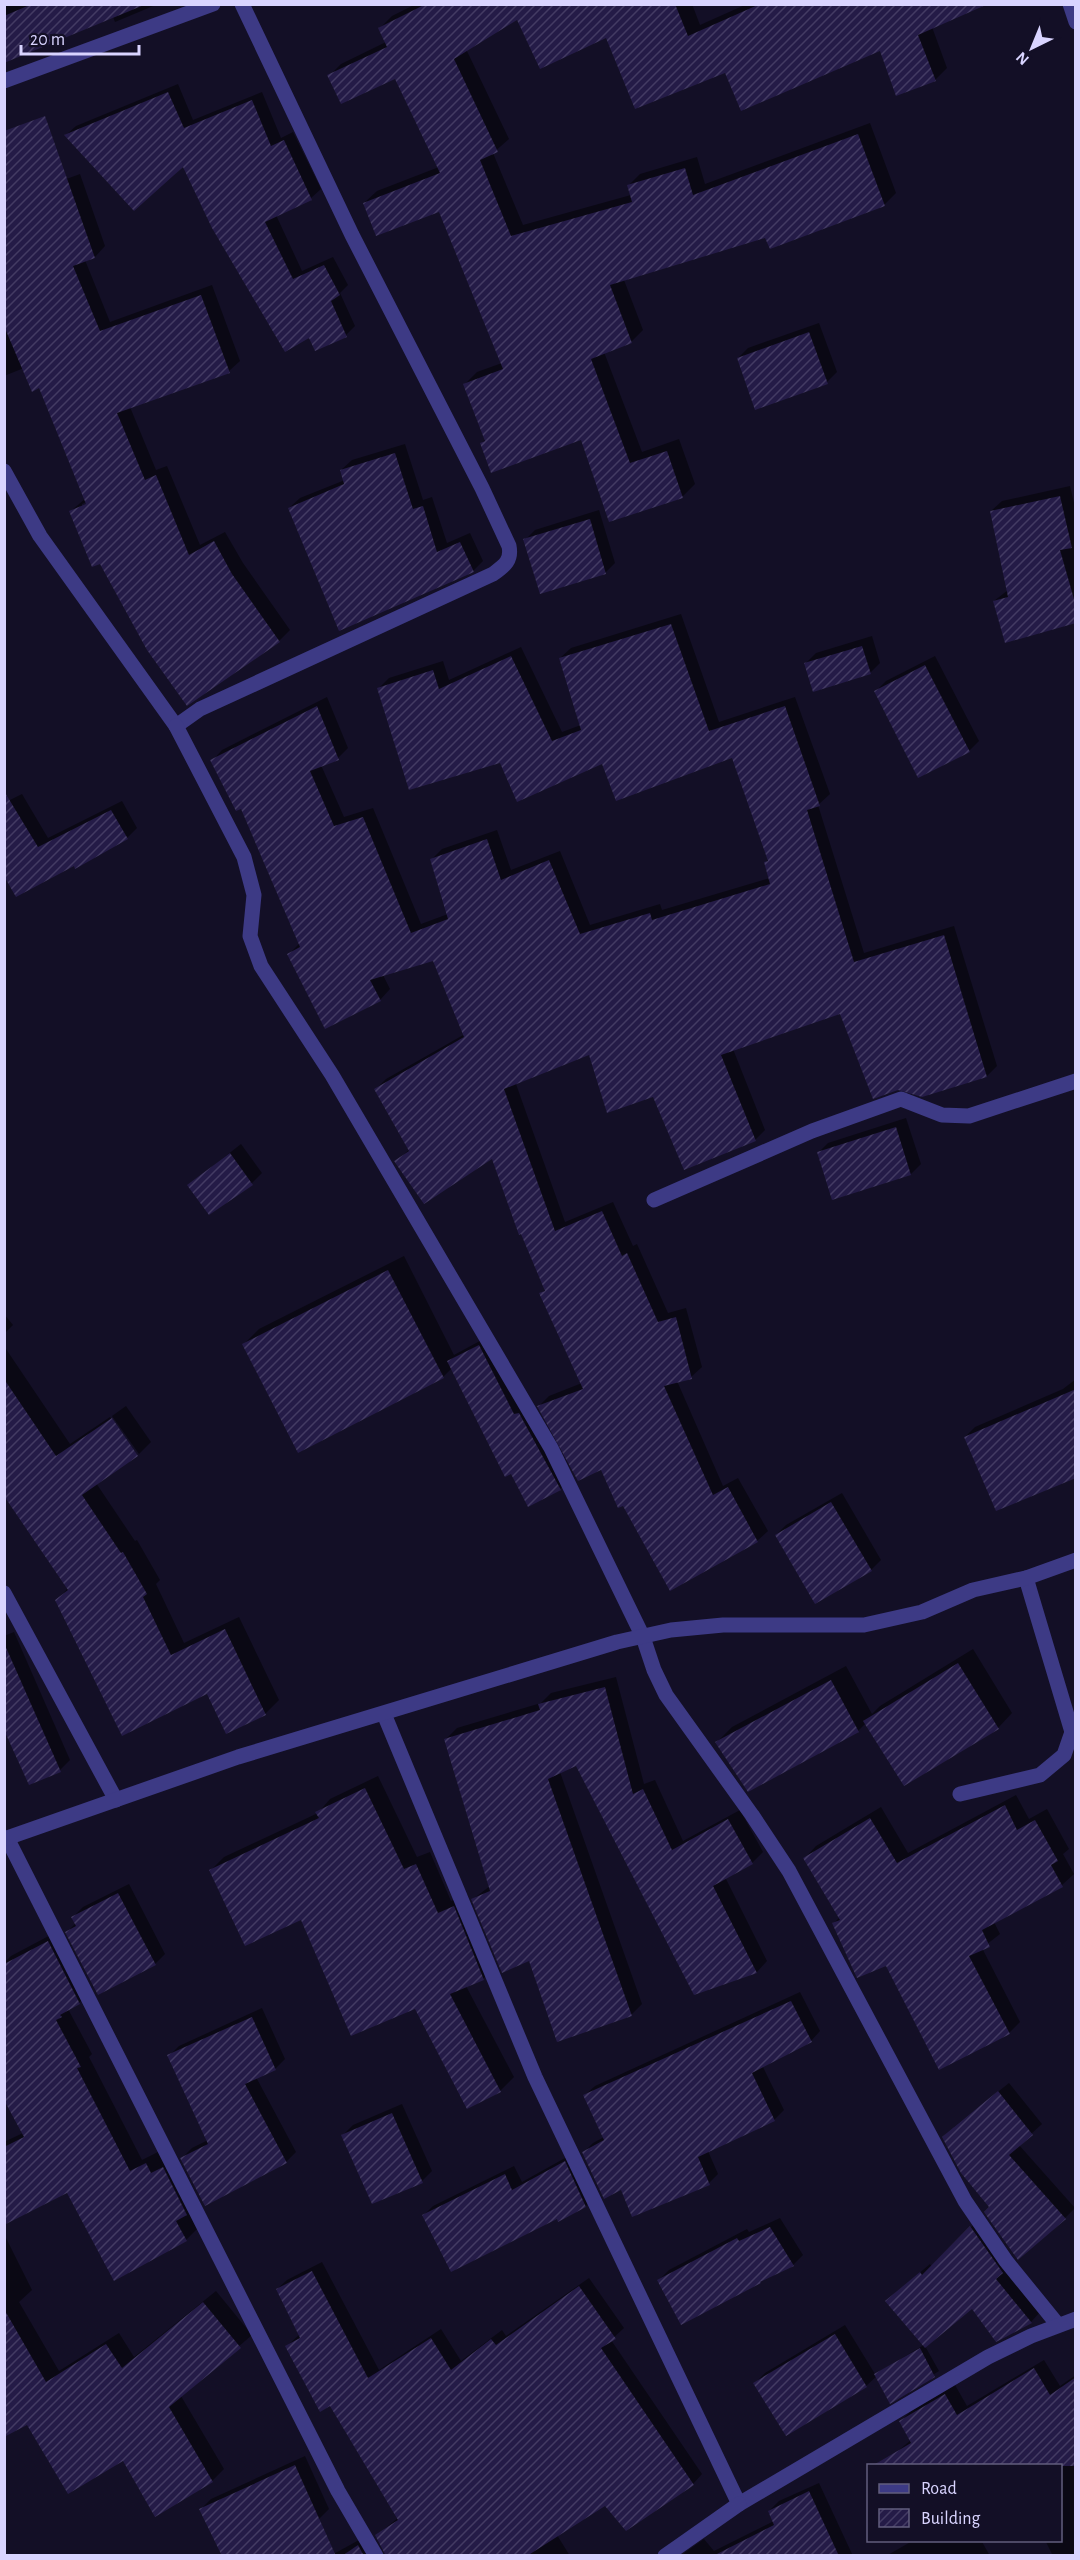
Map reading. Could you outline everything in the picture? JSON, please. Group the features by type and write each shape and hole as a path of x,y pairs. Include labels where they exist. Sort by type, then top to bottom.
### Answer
{"street":[{"path":"4,81 213,4"},
{"path":"176,726 200,709 493,574 508,562 510,554 482,488 352,236 242,4"},
{"path":"1070,4 1076,22"},
{"path":"4,471 40,536 176,726 244,857 254,895 250,936 261,966 332,1075 551,1448 643,1637 654,1670 666,1695 789,1871 965,2201 1006,2261 1058,2325"},
{"path":"654,1200 812,1131 901,1099 942,1115 969,1116 1076,1081"},
{"path":"376,2556 338,2491 6,1839 238,1757 617,1642 671,1630 723,1625 864,1625 922,1612 973,1590 1026,1578 1076,1560"},
{"path":"960,1794 1040,1775 1064,1755 1072,1732 1026,1578"},
{"path":"4,1593 116,1800"},
{"path":"384,1714 535,2077 739,2504"},
{"path":"665,2556 739,2504 988,2357 1076,2319"}],"building":[{"path":"32,4 144,5 4,63 4,16"},
{"path":"426,4 675,4 688,36 760,4 988,4 918,35 936,81 896,96 880,51 741,111 725,73 635,109 606,38 540,69 517,20 454,59 498,152 480,160 511,236 632,202 627,185 685,168 693,195 858,134 885,206 770,249 765,238 610,285 632,343 591,359 630,463 667,451 683,498 609,522 581,440 491,473 480,443 485,441 463,384 503,369 439,212 376,236 363,203 440,173 395,79 341,104 327,75 387,47 378,28"},
{"path":"168,92 184,128 252,100 271,146 284,140 312,200 265,222 293,279 324,265 340,295 331,301 347,337 315,351 309,338 285,352 212,228 183,167 134,211 64,135"},
{"path":"45,116 95,258 73,266 100,331 201,295 230,373 117,413 145,480 156,475 189,555 214,541 232,574 280,642 187,706 147,650 100,564 92,567 69,511 86,504 39,388 32,392 4,326 4,131"},
{"path":"809,332 828,384 755,410 737,358"},
{"path":"395,453 413,509 423,506 437,552 460,542 474,572 339,631 288,508 344,484 340,470"},
{"path":"1060,496 1072,548 1060,550 1076,606 1076,623 1005,643 993,601 1008,597 990,511"},
{"path":"590,519 606,574 540,594 523,539"},
{"path":"671,624 709,731 785,706 820,806 807,810 854,962 944,935 987,1077 922,1097 898,1090 873,1099 840,1014 721,1055 756,1141 684,1170 653,1097 607,1113 589,1055 504,1089 555,1231 602,1211 622,1256 627,1253 658,1322 676,1317 692,1379 664,1386 713,1495 728,1487 758,1542 670,1591 623,1506 618,1508 601,1470 578,1481 537,1406 583,1389 539,1293 545,1291 521,1234 519,1235 492,1159 424,1204 394,1161 409,1151 374,1089 464,1037 433,961 370,980 381,1001 325,1029 287,954 300,947 241,809 236,811 210,760 317,706 339,760 310,771 334,826 363,817 411,933 448,919 430,859 487,839 501,880 549,860 580,934 650,913 652,920 770,884 764,862 768,861 732,758 616,801 602,764 517,802 500,763 409,790 377,688 433,670 439,689 511,656 552,741 581,730 559,658"},
{"path":"862,646 871,674 813,692 804,663"},
{"path":"925,665 970,752 918,778 874,691"},
{"path":"4,791 38,847 111,810 128,839 75,869 74,866 16,897 4,876"},
{"path":"896,1127 911,1175 832,1200 817,1152"},
{"path":"230,1153 253,1185 209,1215 187,1185"},
{"path":"388,1270 444,1378 298,1453 242,1344"},
{"path":"479,1345 514,1414 519,1413 561,1490 528,1507 511,1474 505,1477 447,1361"},
{"path":"4,1379 56,1456 112,1418 138,1456 82,1495 121,1553 123,1552 147,1594 143,1597 171,1655 225,1629 266,1715 226,1734 207,1694 122,1736 55,1600 68,1590 4,1496"},
{"path":"1076,1389 1076,1478 996,1511 964,1437"},
{"path":"831,1502 872,1571 815,1604 775,1535"},
{"path":"4,1643 61,1772 29,1785 4,1730"},
{"path":"958,1663 999,1729 904,1786 863,1721"},
{"path":"831,1680 859,1732 748,1792 715,1742"},
{"path":"605,1687 633,1794 643,1789 672,1850 728,1819 753,1864 713,1886 757,1973 694,1995 576,1766 548,1779 632,2016 557,2042 529,1961 502,1973 471,1899 490,1891 444,1739 540,1710 538,1704"},
{"path":"365,1788 404,1869 416,1864 438,1913 454,1906 484,1980 450,1994 501,2092 467,2109 415,2009 351,2036 301,1920 245,1946 209,1870 319,1818 315,1812"},
{"path":"1005,1805 1017,1830 1035,1820 1058,1861 1051,1865 1063,1887 982,1930 990,1947 969,1956 1010,2034 939,2070 886,1966 857,1978 832,1923 840,1920 803,1858 870,1818 897,1863"},
{"path":"118,1893 156,1965 98,1995 65,1932 76,1926 71,1917"},
{"path":"48,1941 80,2004 60,2015 62,2017 56,2020 81,2067 77,2068 130,2171 146,2163 151,2173 163,2167 187,2215 176,2221 187,2241 114,2281 67,2193 4,2225 4,2147 24,2137 4,2100 4,1964"},
{"path":"791,2001 812,2042 752,2073 775,2121 698,2157 710,2185 632,2217 621,2190 604,2199 582,2152 604,2140 583,2095"},
{"path":"252,2017 276,2070 245,2084 287,2163 205,2206 180,2158 208,2144 167,2055"},
{"path":"998,2091 1033,2135 1009,2155 1066,2219 1018,2260 984,2212 989,2207 961,2173 942,2137"},
{"path":"392,2113 423,2183 372,2204 341,2135"},
{"path":"565,2161 586,2207 451,2272 422,2215 505,2174 512,2190"},
{"path":"970,2226 1003,2273 996,2279 1032,2323 996,2342 972,2309 925,2348 885,2301 920,2272 922,2275"},
{"path":"770,2227 794,2266 681,2325 657,2280 737,2238 739,2241"},
{"path":"312,2271 368,2378 431,2338 451,2370 491,2339 496,2345 579,2286 616,2339 601,2348 694,2485 626,2531 605,2506 527,2556 386,2556 375,2535 398,2520 330,2406 320,2412 285,2346 300,2338 276,2289"},
{"path":"203,2302 241,2348 169,2407 213,2482 155,2517 123,2461 68,2494 27,2425 4,2437 4,2309 46,2382 106,2344 122,2368"},
{"path":"835,2334 867,2387 786,2436 753,2383"},
{"path":"920,2348 935,2377 890,2404 874,2374"},
{"path":"1034,2368 1050,2395 1076,2377 1076,2466 1062,2466 1062,2464 875,2464 911,2443 899,2421 945,2394 957,2415"},
{"path":"295,2465 336,2556 222,2556 199,2509"},
{"path":"809,2491 839,2556 713,2556 774,2525 768,2511"},
{"path":"358,2545 364,2556 342,2556"}]}
